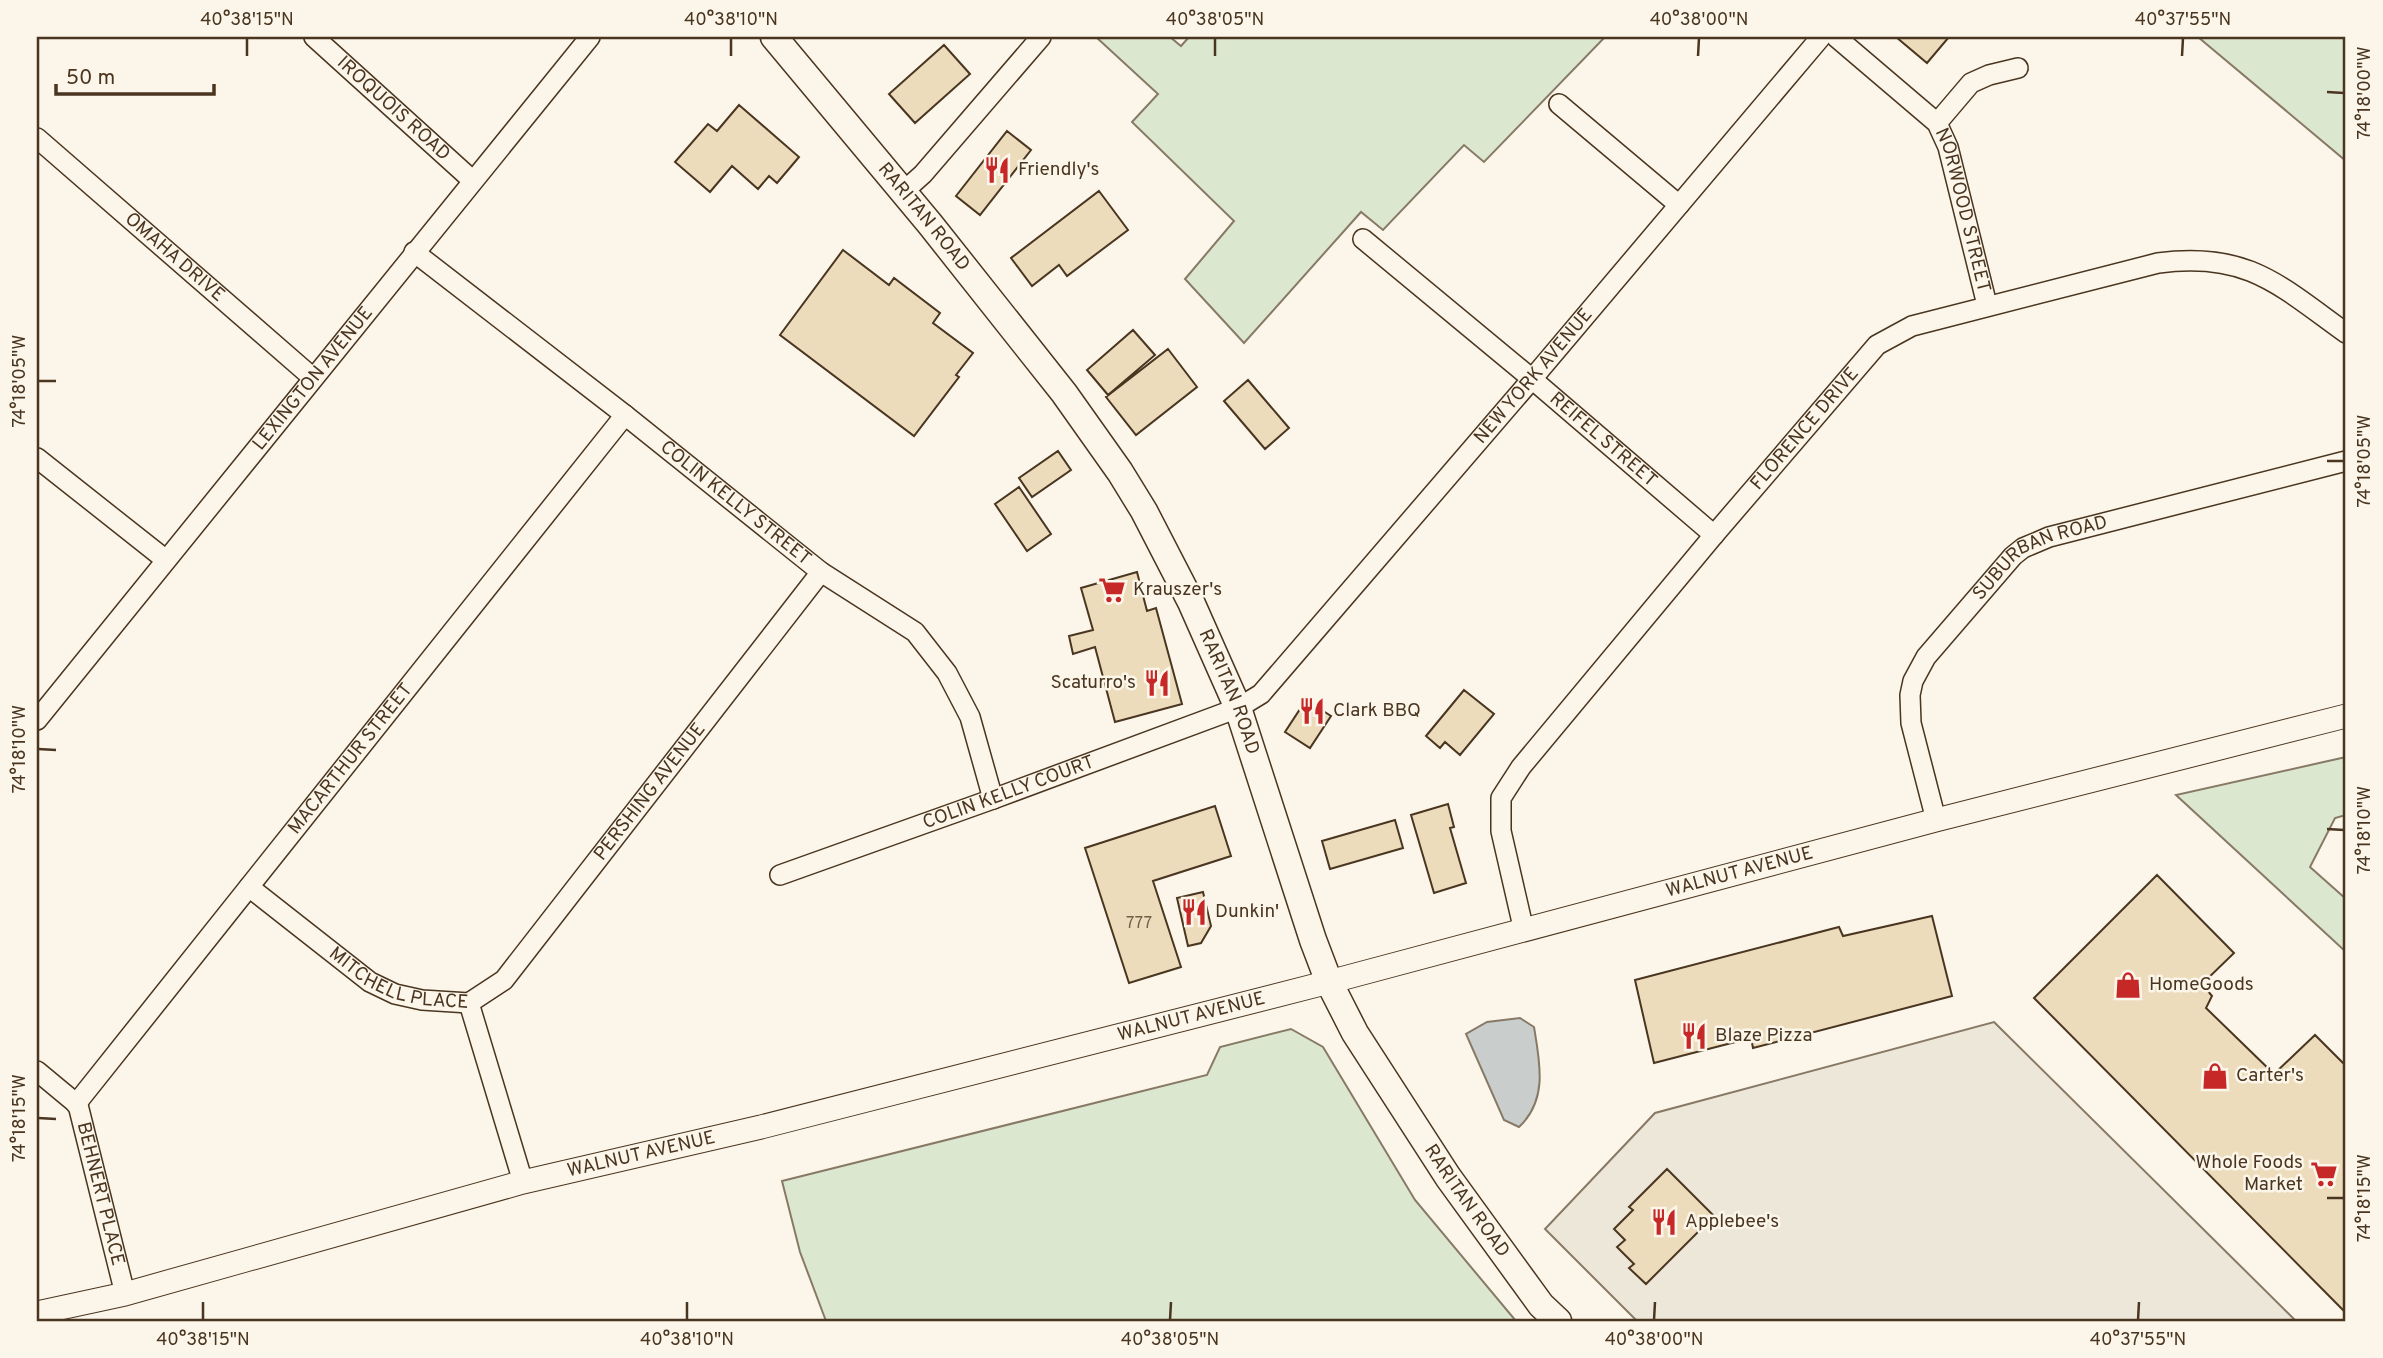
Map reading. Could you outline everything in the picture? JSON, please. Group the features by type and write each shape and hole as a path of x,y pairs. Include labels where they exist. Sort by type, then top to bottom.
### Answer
{"main road":[{"name":"RARITAN ROAD","path":"774,37 903,192 1064,393 1120,472 1167,554 1237,708 1313,940 1329,982 1355,1033 1448,1177 1541,1305 1558,1321"}],"street":[{"name":"IROQUOIS ROAD","path":"314,37 472,180"},
{"name":"LEXINGTON AVENUE","path":"37,720 590,37"},
{"path":"903,192 923,174 1041,37"},
{"name":"NEW YORK AVENUE","path":"1237,708 1261,694 1271,684 1821,37"},
{"name":"NORWOOD STREET","path":"1836,37 1937,123 1948,147 1987,305"},
{"path":"1937,123 1971,83 1989,75 2018,68"},
{"path":"1559,104 1679,205"},
{"name":"OMAHA DRIVE","path":"37,138 313,378"},
{"name":"REIFEL STREET","path":"1363,239 1714,534"},
{"name":"COLIN KELLY STREET","path":"414,252 625,415 821,572 915,632 947,673 970,717 993,799"},
{"name":"FLORENCE DRIVE","path":"1524,931 1501,831 1501,798 1521,767 1714,534 1877,345 1912,326 1987,305 2158,262 2207,260 2239,266 2269,279 2346,333"},
{"name":"MACARTHUR STREET","path":"76,1104 625,415"},
{"path":"37,458 166,560"},
{"name":"SUBURBAN ROAD","path":"1936,820 1911,723 1913,681 1926,657 2013,556 2023,548 2049,537 2346,461"},
{"name":"PERSHING AVENUE","path":"469,1003 504,980 821,572"},
{"name":"COLIN KELLY COURT","path":"780,874 993,799 1237,708"},
{"name":"WALNUT AVENUE","path":"37,1313 125,1294 523,1182 775,1123 1329,982 1936,820 2346,716"},
{"name":"MITCHELL PLACE","path":"249,887 370,982 395,994 422,1000 469,1003 523,1182"},
{"name":"BEHNERT PLACE","path":"37,1071 76,1104 125,1294"}],"green space":[{"path":"1096,37 1170,37 1181,46 1189,37 1605,37 1484,162 1464,145 1383,230 1361,212 1244,343 1185,279 1234,221 1132,122 1158,94"},
{"path":"2198,37 2342,37 2346,40 2346,161"},
{"path":"2346,757 2346,815 2335,818 2310,867 2346,899 2346,952 2176,795"},
{"path":"1291,1029 1323,1047 1415,1200 1516,1321 826,1321 800,1252 782,1181 1207,1075 1220,1047"}],"shaded area":[{"path":"1520,1018 1534,1027 1540,1080 1534,1105 1519,1127 1504,1120 1466,1034 1487,1022"},
{"path":"1994,1022 2296,1321 1637,1321 1545,1229 1655,1113"}],"building":[{"path":"1896,37 1949,37 1927,63"},
{"path":"944,45 970,74 915,123 889,94"},
{"path":"739,105 799,157 777,183 769,176 758,189 732,166 710,192 675,162 708,124 717,131"},
{"path":"1007,131 1031,150 980,215 956,196"},
{"path":"1099,191 1128,230 1067,276 1059,265 1032,286 1011,258"},
{"path":"843,250 889,285 894,278 940,313 933,323 973,353 956,375 959,377 914,436 780,335"},
{"path":"1133,330 1155,355 1108,395 1087,370"},
{"path":"1168,349 1197,387 1136,435 1106,397"},
{"path":"1248,380 1289,428 1265,449 1224,401"},
{"path":"1058,451 1071,470 1032,497 1019,478"},
{"path":"1019,487 1051,534 1027,551 995,504"},
{"path":"1137,572 1147,611 1156,608 1182,704 1115,722 1095,647 1073,654 1069,636 1093,630 1081,588"},
{"path":"1464,690 1494,714 1460,755 1445,742 1440,748 1426,736"},
{"path":"1306,700 1331,716 1310,748 1285,732"},
{"path":"1448,804 1454,827 1450,828 1466,883 1434,893 1411,815"},
{"path":"1215,806 1231,856 1153,881 1181,967 1129,983 1085,848"},
{"path":"1395,820 1403,848 1330,869 1322,841"},
{"path":"2157,875 2234,953 2202,984 2212,996 2206,1008 2274,1074 2315,1035 2346,1066 2345,1312 2034,998"},
{"name":"Dunkin'","path":"1203,892 1211,926 1201,943 1188,946 1177,898"},
{"path":"1932,916 1952,996 1753,1048 1751,1038 1654,1063 1635,980 1839,927 1843,936"},
{"name":"Applebee's","path":"1667,1169 1714,1216 1646,1284 1629,1268 1634,1264 1617,1247 1625,1240 1614,1229 1633,1210 1629,1207"}],"place":[{"name":"Friendly's","path":"997,170"},
{"name":"Krauszer's","path":"1112,590"},
{"name":"Scaturro's","path":"1157,683"},
{"name":"Clark BBQ","path":"1312,711"},
{"name":"Dunkin'","path":"1194,912"},
{"name":"HomeGoods","path":"2128,985"},
{"name":"Blaze Pizza","path":"1694,1036"},
{"name":"Carter's","path":"2215,1076"},
{"name":"Whole Foods Market","path":"2324,1174"},
{"name":"Applebee's","path":"1664,1222"}]}
